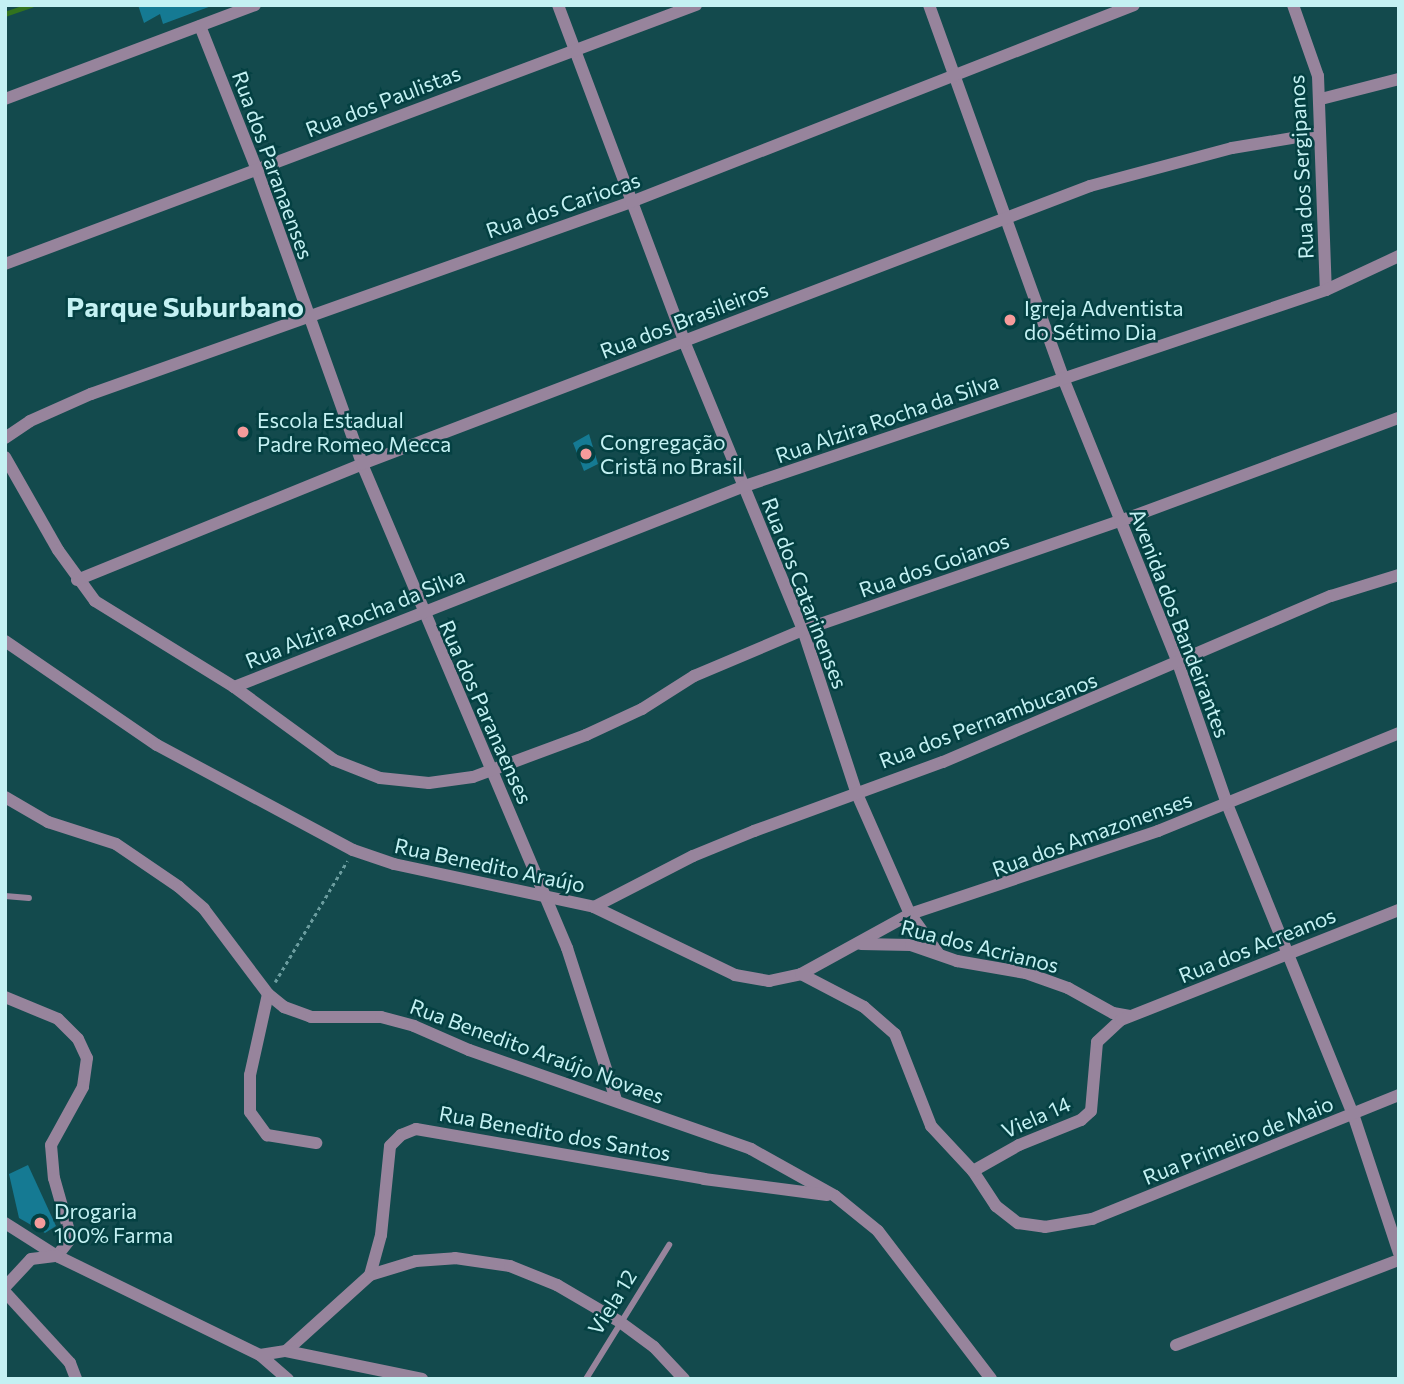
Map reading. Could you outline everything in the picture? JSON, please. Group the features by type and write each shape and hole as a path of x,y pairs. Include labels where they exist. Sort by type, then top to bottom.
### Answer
{"street":[{"path":"5,99 255,5"},
{"name":"Rua dos Catarinenses","path":"558,5 684,341 803,630 857,794 910,914 938,953"},
{"name":"Rua dos Paulistas","path":"5,264 573,48 696,5"},
{"name":"Avenida dos Bandeirantes","path":"929,5 1003,219 1063,378 1178,663 1227,804 1353,1114 1399,1253"},
{"name":"Rua dos Cariocas","path":"5,438 54,409 306,315 631,202 1134,5"},
{"name":"Rua dos Sergipanos","path":"1293,5 1312,50 1321,99 1317,134 1326,290"},
{"name":"Rua dos Paranaenses","path":"200,26 257,170 306,315 362,464 422,612 493,770 567,948 616,1100"},
{"path":"1321,99 1399,79"},
{"name":"Rua dos Brasileiros","path":"77,580 362,464 1090,186 1168,163 1317,134"},
{"name":"Rua Alzira Rocha da Silva","path":"234,687 742,486 1326,290 1399,256"},
{"name":"Rua dos Goianos","path":"5,457 77,580 95,601 129,626 234,687 351,769 429,783 493,770 624,718 694,676 803,630 1120,521 1193,491 1399,418"},
{"name":"Rua dos Pernambucanos","path":"594,907 694,856 857,794 1178,663 1331,596 1399,575"},
{"name":"Rua Benedito Araújo","path":"5,641 157,745 353,850 394,864 544,894 594,907 735,975 769,981 801,974"},
{"name":"Rua dos Amazonenses","path":"801,974 910,914 991,891 1227,804 1399,733"},
{"name":"Rua Benedito Araújo Novaes","path":"5,797 41,819 116,844 179,887 229,938 268,993 284,1007 310,1017 381,1017 414,1026 469,1050 751,1149 835,1196 878,1231 991,1379"},
{"name":"Rua dos Acreanos","path":"1130,1016 1399,910"},
{"name":"Rua dos Acrianos","path":"856,944 897,943 938,953 957,961 1048,979 1113,1013 1130,1016"},
{"path":"801,974 864,1007 895,1034 931,1126 973,1171"},
{"path":"268,993 250,1075 250,1112 267,1135 316,1143"},
{"path":"5,997 58,1019 78,1039 87,1058 83,1087 51,1145 54,1178 71,1238 57,1256 31,1259 5,1289 70,1363 76,1379"},
{"name":"Viela 14","path":"973,1171 1019,1145 1081,1120 1091,1111 1097,1042 1130,1016"},
{"name":"Rua Primeiro de Maio","path":"973,1171 996,1206 1018,1223 1045,1227 1092,1219 1399,1095"},
{"name":"Rua Benedito dos Santos","path":"370,1275 382,1236 390,1146 401,1135 416,1129 704,1179 835,1196"},
{"path":"5,1223 57,1256 260,1355 289,1379"},
{"path":"1176,1345 1399,1260"},
{"path":"286,1351 370,1275 416,1261 482,1261 533,1274 620,1322 654,1347 684,1379"},
{"path":"260,1355 286,1351 422,1379"}],"lane":[{"path":"5,896 29,898"},
{"name":"Viela 12","path":"586,1379 669,1245"}],"path":[{"path":"268,993 353,850"}],"building":[{"path":"138,5 214,5 163,24 160,14 144,23"},
{"name":"Congregação Cristã no Brasil","path":"589,434 598,464 584,471 573,443"},
{"path":"28,1165 56,1226 45,1233 19,1218 9,1174"}],"waterway":[{"path":"5,14 31,5"}],"place":[{"name":"Igreja Adventista do Sétimo Dia","path":"1010,320"},
{"name":"Escola Estadual Padre Romeo Mecca","path":"243,432"},
{"name":"Congregação Cristã no Brasil","path":"586,454"},
{"name":"Drogaria 100% Farma","path":"40,1223"}],"district":[{"name":"Parque Suburbano","path":"185,306"}]}
